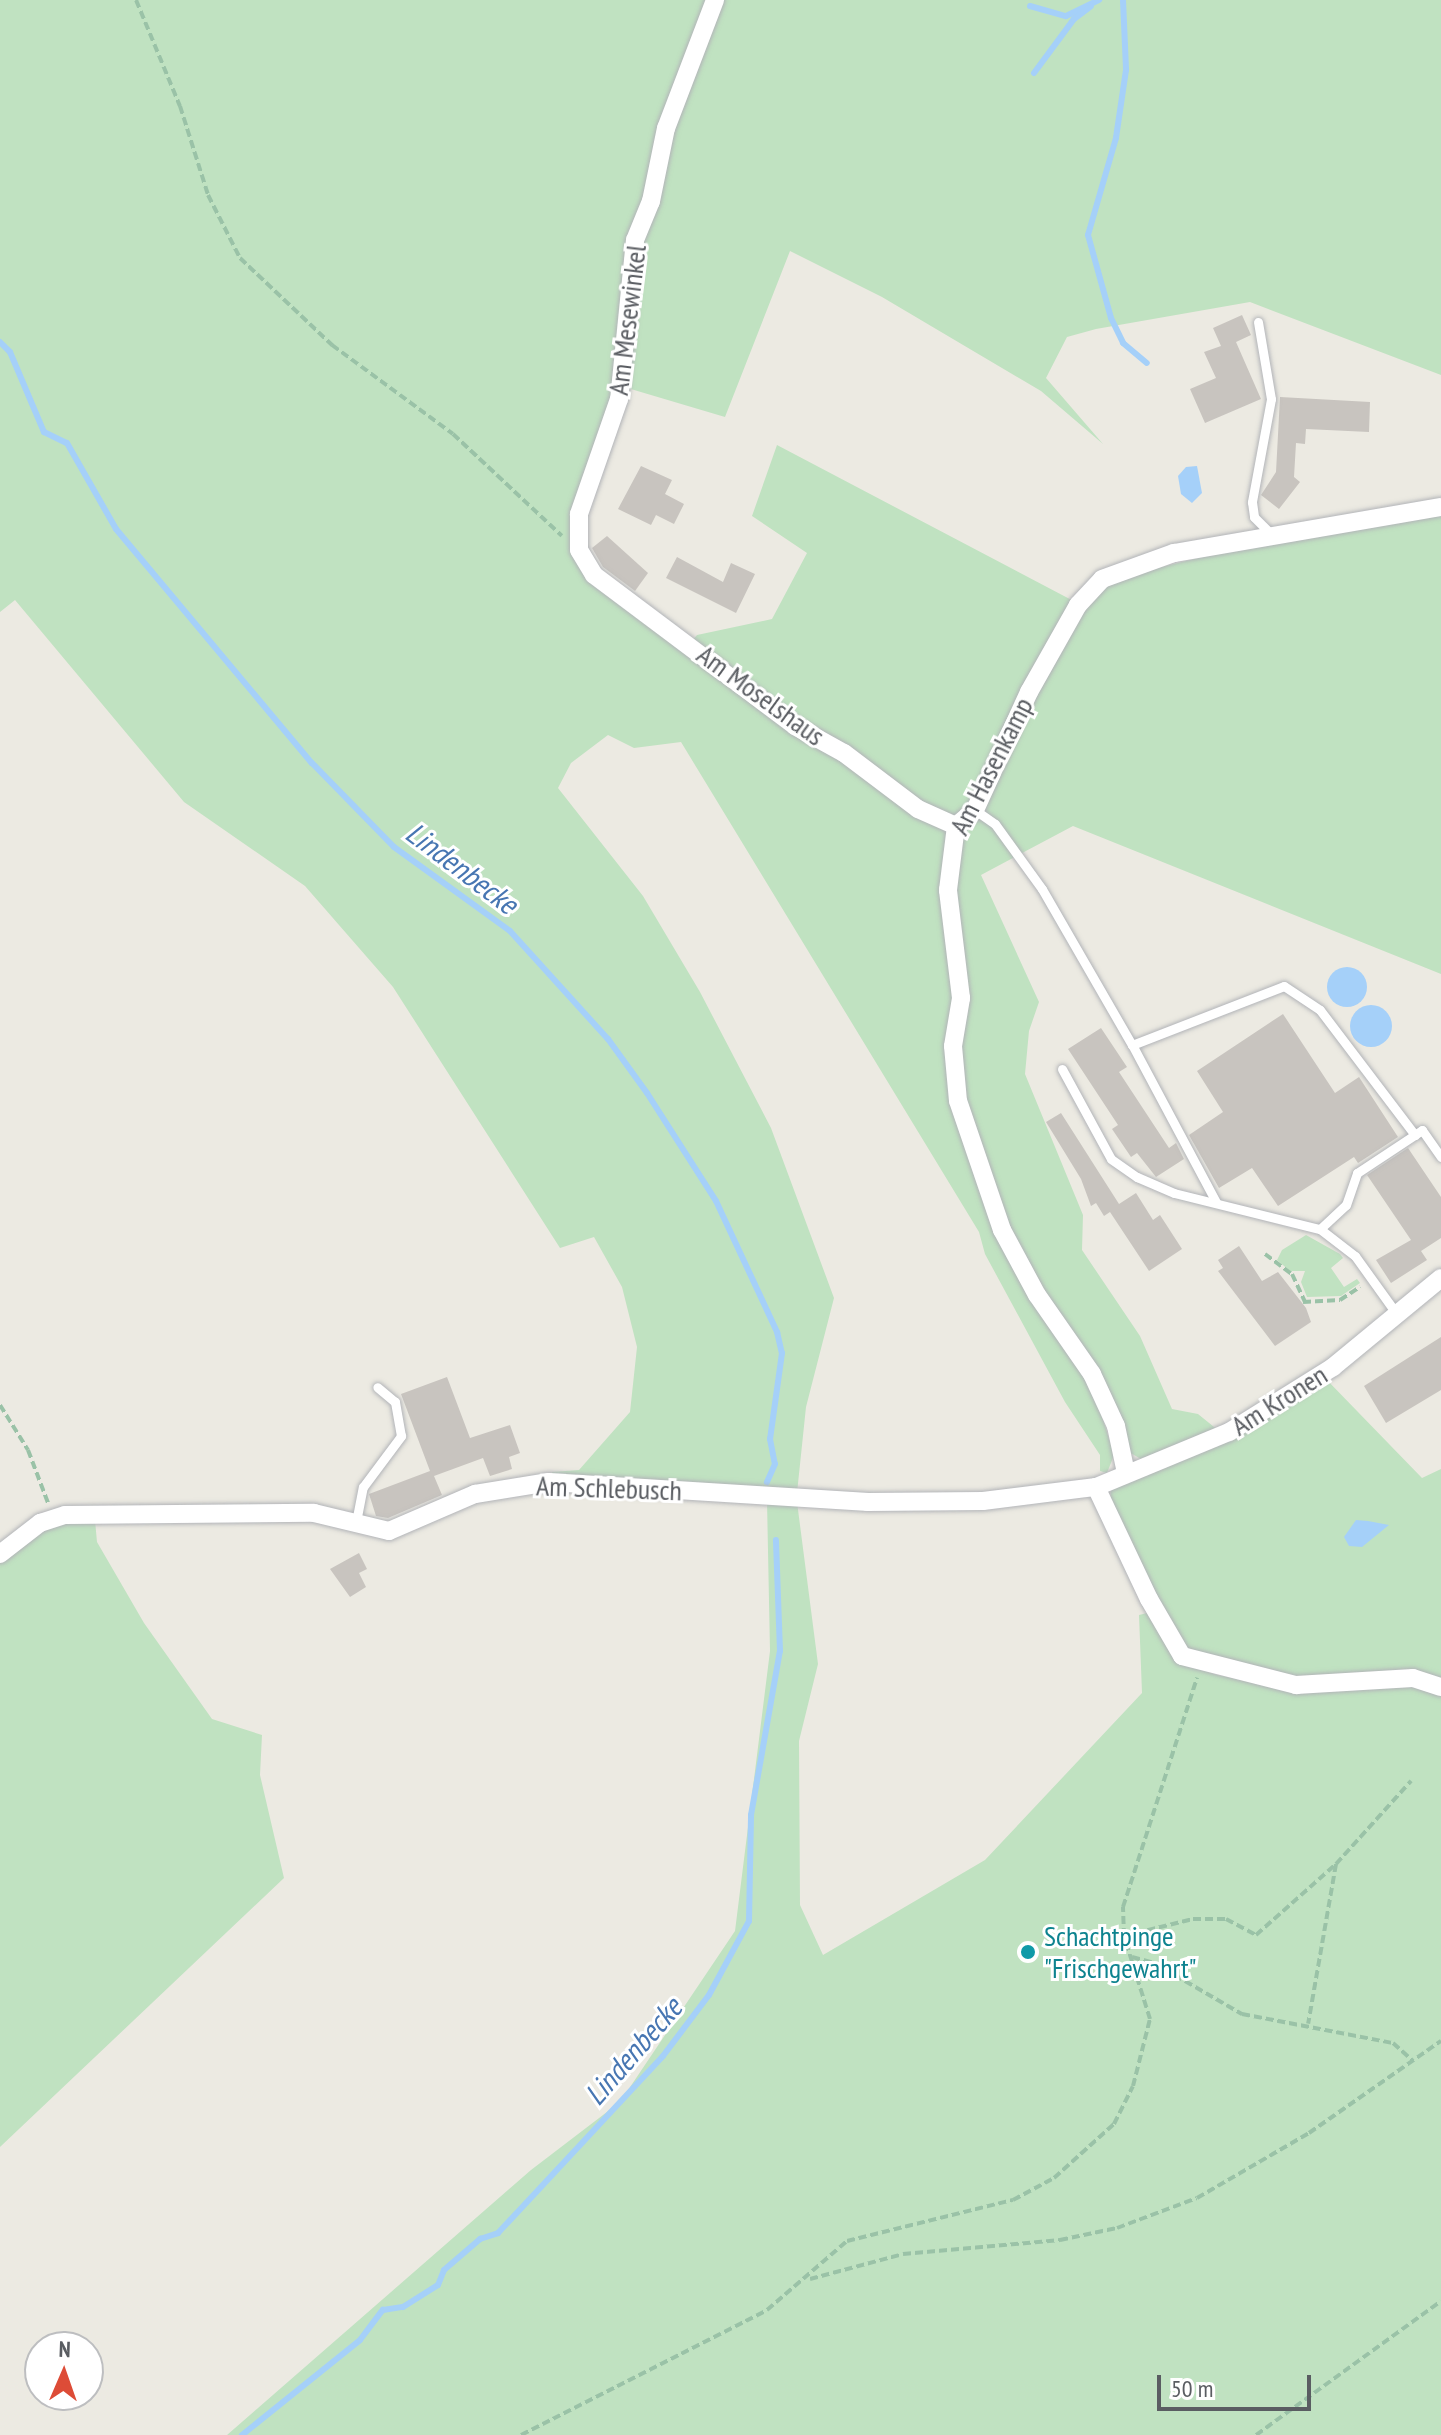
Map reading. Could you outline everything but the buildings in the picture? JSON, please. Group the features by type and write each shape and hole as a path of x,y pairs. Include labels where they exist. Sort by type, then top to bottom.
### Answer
{"street":[{"name":"Am Mesewinkel","path":"579,550 579,514 619,399 635,240 651,201 666,128 715,0"},
{"name":"Am Hasenkamp","path":"1126,1473 1116,1426 1092,1374 1037,1295 1002,1230 958,1101 953,1046 961,998 948,890 956,826 975,810 1029,692 1078,605 1102,579 1174,553 1270,533 1441,507"},
{"name":"Am Moselshaus","path":"579,550 594,575 795,726 844,753 918,809 956,826"},
{"name":"Am Kronen","path":"1096,1487 1229,1432 1333,1367 1441,1278"},
{"name":"Am Schlebusch","path":"51,1517 294,1512 356,1522 376,1530 401,1529 475,1494 549,1482 868,1502 983,1501 1096,1487"},
{"path":"1096,1487 1182,1656 1202,1665 1296,1685 1413,1678 1441,1687"},
{"path":"0,1554 51,1517"}],"lane":[{"path":"1258,322 1271,399 1252,502 1254,517 1270,533"},
{"path":"975,810 995,824 1042,889 1132,1045 1216,1202"},
{"path":"1132,1045 1284,986 1320,1010 1415,1135"},
{"path":"1062,1069 1111,1159 1174,1193 1320,1229 1355,1256 1396,1313"},
{"path":"1320,1229 1346,1205 1357,1173 1422,1130 1441,1157"},
{"path":"356,1522 363,1487 401,1436 395,1402 377,1387"}],"path":[{"path":"136,0 180,106 208,195 240,258 332,345 453,434 527,508 579,550"},
{"path":"1265,1254 1292,1274 1304,1302 1340,1300 1372,1279"},
{"path":"0,1405 28,1450 51,1517"},
{"path":"521,2435 767,2310 807,2280 847,2241 1013,2200 1054,2178 1114,2124 1133,2086 1150,2019 1124,1936 1123,1907 1202,1665"},
{"path":"1124,1936 1204,1919 1226,1919 1256,1935 1336,1864 1411,1781"},
{"path":"1308,2024 1336,1864"},
{"path":"1131,1957 1154,1963 1242,2014 1308,2024 1393,2043 1413,2061"},
{"path":"807,2280 903,2254 1060,2240 1117,2228 1197,2198 1309,2133 1441,2041"},
{"path":"1432,2047 1441,2052"},
{"path":"1256,2435 1441,2301"}],"green space":[{"path":"0,0 1441,0 1441,375 1250,302 1096,329 1067,337 1046,378 1103,444 1041,391 882,297 790,251 725,417 624,387 575,549 688,646 697,635 772,619 807,553 752,516 777,445 1083,606 1111,581 1145,571 1260,543 1441,512 1441,974 1073,826 981,875 1039,1002 1029,1031 1025,1074 1083,1215 1082,1250 1140,1336 1172,1409 1198,1414 1219,1431 1146,1462 1129,1452 1093,1387 1114,1455 1107,1473 1100,1471 1100,1455 1065,1402 985,1254 979,1232 681,742 634,748 608,735 571,763 558,788 643,896 700,992 771,1128 834,1298 806,1407 797,1493 553,1477 552,1472 579,1470 630,1412 637,1347 622,1287 594,1237 560,1248 393,987 305,886 184,802 15,600 0,612"},
{"path":"1306,1235 1343,1258 1331,1268 1344,1287 1357,1279 1360,1283 1341,1296 1307,1297 1301,1282 1305,1271 1290,1271 1277,1260 1282,1250"},
{"path":"1325,1378 1422,1478 1441,1469 1441,1682 1297,1682 1189,1654 1110,1508 1111,1488"},
{"path":"767,1501 797,1502 818,1664 799,1741 800,1905 823,1955 985,1860 1142,1693 1139,1615 1151,1612 1188,1665 1217,1675 1291,1690 1415,1682 1441,1692 1441,2435 227,2435 531,2170 620,2102 735,1931 770,1651"},
{"path":"95,1520 97,1542 144,1623 212,1719 262,1735 260,1775 284,1878 0,2147 0,1560 46,1526"}],"water":[{"path":"1197,466 1202,493 1192,503 1181,494 1178,476 1186,467"},
{"path":"1347,967 1361,973 1367,987 1361,1001 1347,1007 1333,1001 1327,987 1333,973"},
{"path":"1371,1005 1386,1011 1392,1026 1386,1041 1371,1047 1356,1041 1350,1026 1356,1011"},
{"path":"1356,1520 1389,1525 1362,1547 1349,1546 1344,1537"}],"waterway":[{"path":"1030,6 1066,16 1099,0"},
{"path":"1123,0 1126,70 1116,138 1088,235 1111,318 1123,343 1147,363"},
{"path":"1034,73 1074,19 1091,6"},
{"name":"Lindenbecke","path":"0,342 10,352 44,432 67,443 116,529 312,763 394,847 510,931 608,1039 647,1093 716,1201 777,1332 782,1353 770,1439 775,1464 767,1482"},
{"name":"Lindenbecke","path":"242,2435 360,2340 383,2310 403,2307 438,2285 444,2270 480,2239 498,2233 663,2056 709,1995 749,1921 751,1815 780,1651 776,1540"}],"place":[{"name":"Schachtpinge \"Frischgewahrt\"","path":"1028,1952"}]}
